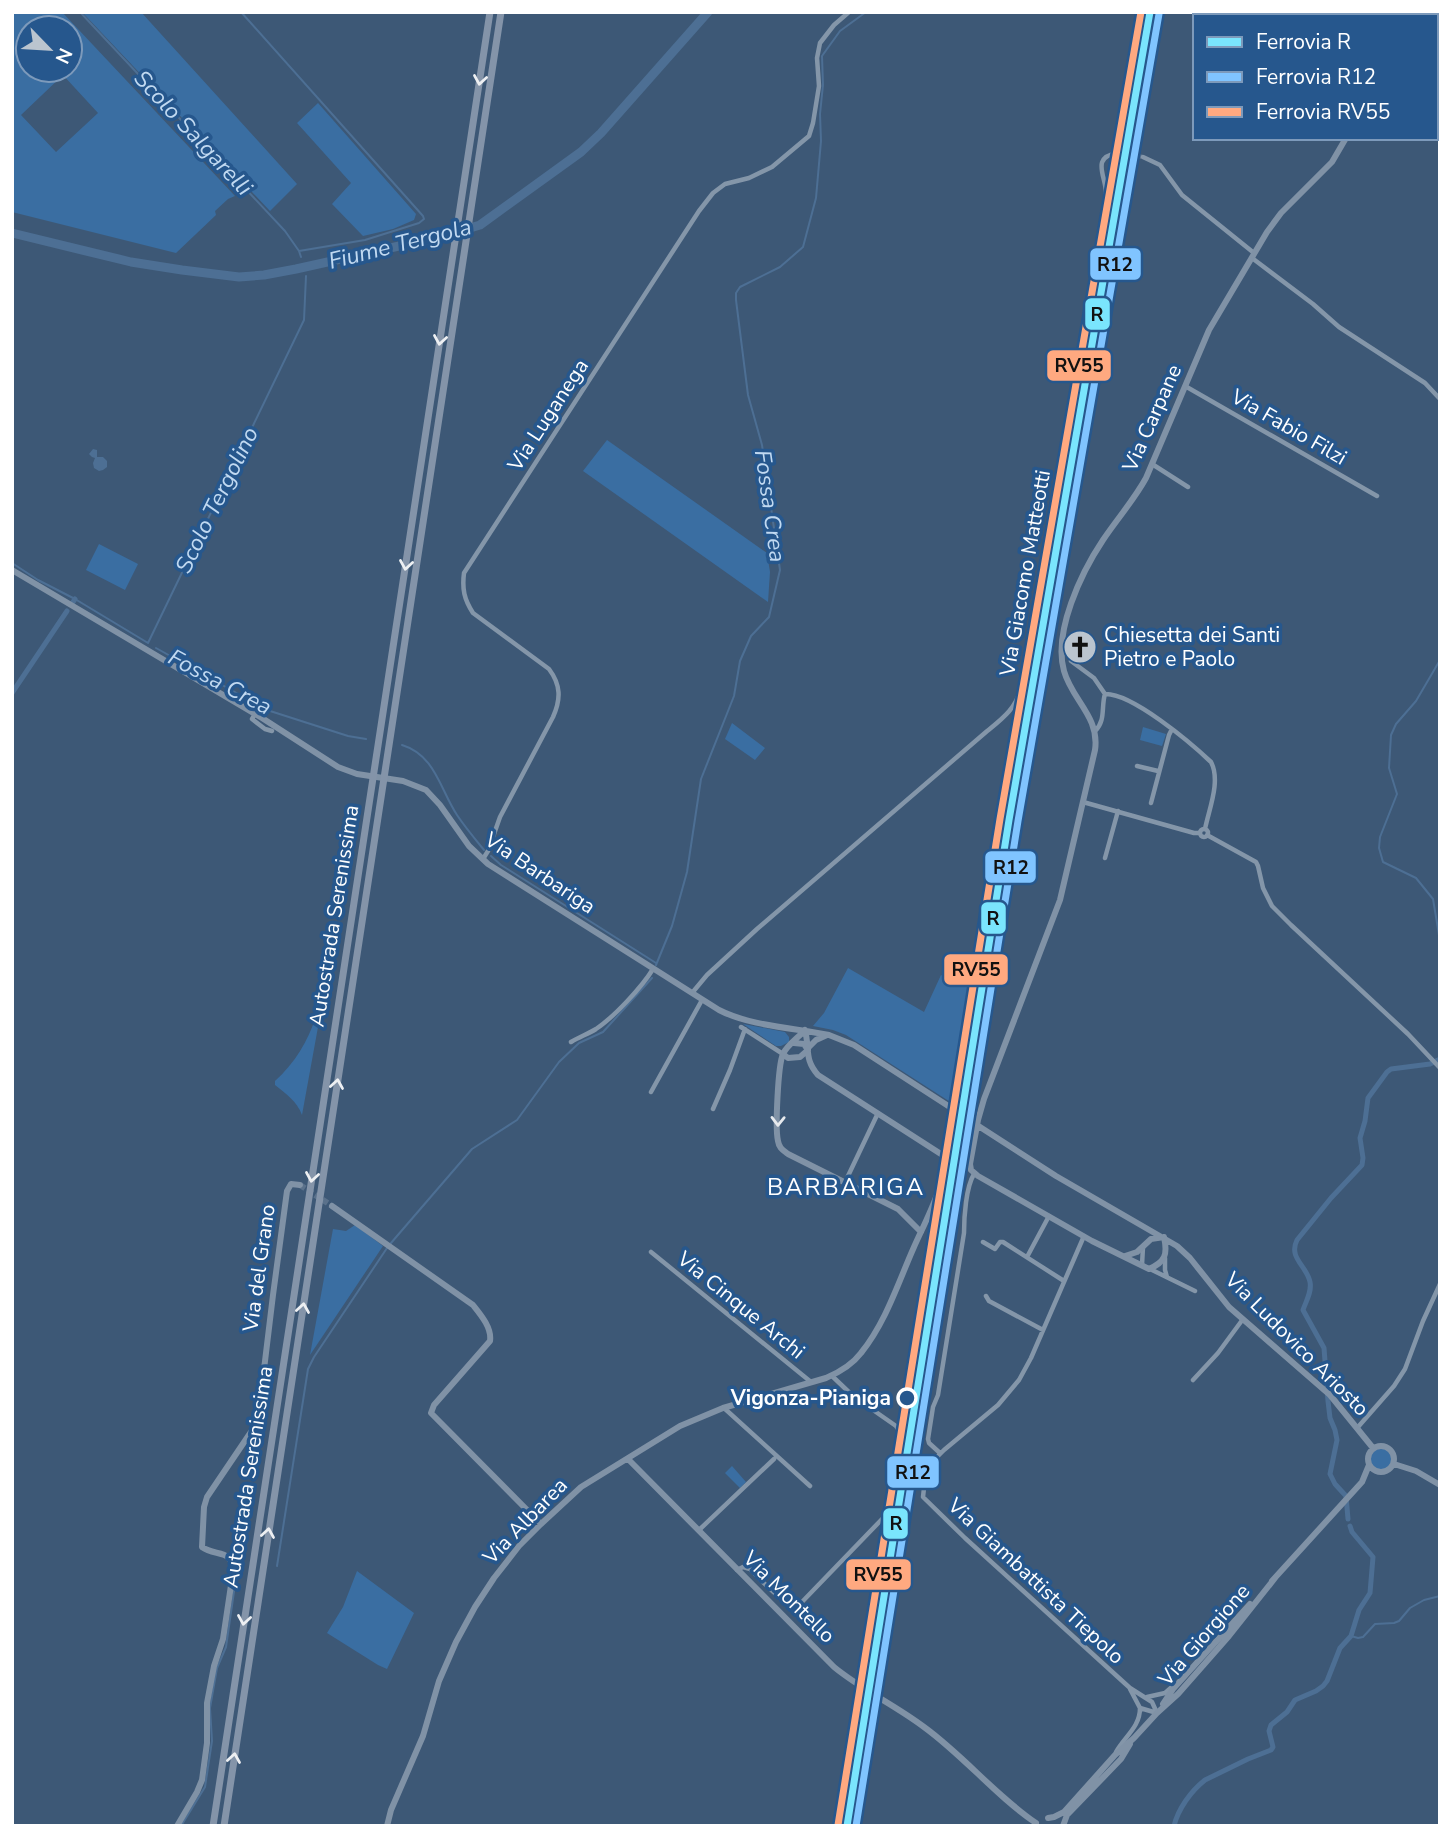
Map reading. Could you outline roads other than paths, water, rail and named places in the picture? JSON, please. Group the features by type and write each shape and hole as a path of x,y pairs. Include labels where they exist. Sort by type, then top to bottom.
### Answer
{"highway":[{"name":"Autostrada Serenissima","path":"213,1826 490,12"},
{"name":"Autostrada Serenissima","path":"224,1826 501,12"}],"street":[{"name":"Via Luganega","path":"482,859 488,851 500,817 553,717 559,691 549,669 473,612 466,602 462,588 464,573 713,193 725,184 749,178 772,167 809,136 819,86 817,58 820,43 849,12"},
{"name":"Via Carpane","path":"1095,731 1088,713 1067,683 1061,656 1062,638 1072,600 1098,548 1137,492 1152,464 1209,330 1267,232 1281,213 1332,162 1345,140"},
{"name":"Via Giacomo Matteotti","path":"692,993 707,975 757,929 986,732 1018,700 1102,221 1106,189 1101,167 1104,159 1112,153 1118,153"},
{"path":"1143,157 1160,165 1182,195 1339,327 1426,383 1440,400"},
{"name":"Via Fabio Filzi","path":"1185,386 1377,496"},
{"path":"1152,464 1188,487"},
{"name":"Via Barbariga","path":"12,570 255,714 338,767 357,774 403,781 421,787 434,797 464,840 482,859 702,1000 731,1016 829,1035 854,1045 956,1111"},
{"path":"940,1453 928,1439 933,1407 937,1400 970,1185 975,1174 970,1164 978,1126 1063,888 1095,750 1095,731 1101,721 1105,694 1094,678 1071,661"},
{"path":"1105,694 1118,695 1172,729 1213,765 1215,783 1205,829 1207,835"},
{"name":"Via Barbariga","path":"255,714 252,719 272,731"},
{"path":"1151,803 1172,729"},
{"path":"1137,766 1158,771"},
{"path":"1083,802 1199,833 1203,837 1207,835 1255,862 1272,906 1408,1034 1439,1067"},
{"path":"1105,858 1118,811"},
{"path":"1199,833 1205,829"},
{"path":"571,1042 606,1021 653,969"},
{"path":"651,1092 702,1000"},
{"path":"784,1027 791,1034 792,1043"},
{"path":"713,1109 730,1070 743,1028 788,1058 796,1058 816,1040 829,1035"},
{"path":"805,1030 783,1054 780,1068 780,1147 788,1154 898,1209 921,1232"},
{"path":"737,1570 743,1567 750,1569 786,1602 795,1605 801,1603 885,1516 900,1432 896,1426 852,1396 832,1376 852,1363 879,1326 939,1189 944,1167 944,1156 818,1075 809,1064 805,1030"},
{"path":"792,1043 804,1044 809,1049"},
{"path":"848,1176 878,1113"},
{"name":"Via Ludovico Ariosto","path":"978,1126 1056,1177 1164,1237 1181,1250 1229,1307 1330,1395 1373,1448"},
{"name":"Via Ludovico Ariosto","path":"975,1174 1084,1236 1195,1291"},
{"name":"Via del Grano","path":"177,1826 202,1780 207,1743 207,1703 214,1666 223,1639 233,1572 233,1563 227,1556 208,1551 202,1546 204,1507 210,1491 258,1419 272,1295 288,1191 291,1184 300,1185"},
{"path":"332,1206 473,1305 482,1317 490,1332 490,1341 434,1405 431,1413 541,1524"},
{"path":"1027,1257 1049,1216"},
{"path":"1138,1223 1143,1232 1145,1267 1161,1262 1170,1250 1181,1250"},
{"name":"Via Giambattista Tiepolo","path":"1084,1236 1025,1370 998,1405 940,1453 928,1470 923,1497 1130,1688 1147,1697"},
{"path":"1123,1256 1131,1255 1151,1240 1164,1237 1167,1277"},
{"path":"983,1242 995,1249 1002,1241 1064,1281"},
{"name":"Via Cinque Archi","path":"651,1252 811,1382"},
{"path":"1358,1427 1394,1386 1405,1369 1440,1284"},
{"path":"986,1296 989,1301 1043,1330"},
{"path":"1193,1380 1218,1353 1243,1318"},
{"name":"Via Albarea","path":"387,1826 391,1810 423,1736 439,1681 456,1642 494,1578 519,1546 581,1487 680,1426 723,1408 832,1376"},
{"path":"723,1408 810,1486"},
{"path":"1381,1445 1389,1448 1394,1455 1394,1464 1388,1471 1380,1473 1369,1465 1368,1456 1373,1448 1381,1445"},
{"name":"Via Montello","path":"628,1459 819,1653 849,1679 938,1738 1035,1825"},
{"path":"698,1531 774,1459"},
{"path":"1394,1464 1416,1471 1440,1485"},
{"name":"Via Giorgione","path":"1157,1713 1174,1689 1229,1627 1351,1495 1362,1482 1369,1465"},
{"name":"Via Giorgione","path":"1362,1482 1380,1473"},
{"name":"Via Giorgione","path":"1035,1825 1063,1812 1191,1679 1275,1578"},
{"name":"Via Giorgione","path":"1147,1697 1165,1693 1229,1627"},
{"name":"Via Giambattista Tiepolo","path":"1130,1688 1140,1708"},
{"path":"1147,1697 1153,1702 1157,1713"},
{"path":"1115,1755 1137,1724 1140,1708 1157,1713"},
{"name":"Via Giorgione","path":"1062,1826 1067,1815 1121,1759 1134,1738"},
{"path":"1048,1818 1056,1820 1062,1826"}],"waterway":[{"name":"Scolo Salgarelli","path":"80,12 285,231 301,257"},
{"path":"241,12 424,219 365,240 299,251"},
{"name":"Fiume Tergola","path":"12,233 131,262 239,277 296,269 444,236 480,225 581,152 708,12"},
{"name":"Fossa Crea","path":"656,965 672,926 687,872 701,779 734,696 740,661 751,636 769,617 780,570 762,445 748,395 736,293 740,287 780,267 803,247 816,198 821,141 822,56 840,31 866,12"},
{"name":"Scolo Tergolino","path":"12,563 148,643 304,320 306,276"},
{"name":"Scolo Tergolino","path":"12,693 67,611"},
{"name":"Fossa Crea","path":"156,648 267,710 348,736 366,739"},
{"path":"1440,660 1416,701 1396,724 1391,735 1389,768 1397,794 1380,837 1379,848 1383,862 1416,878 1433,899 1440,941"},
{"name":"Fossa Crea","path":"402,745 413,750 429,765 457,815 484,850"},
{"name":"Fossa Crea","path":"491,856 501,865 656,963"},
{"path":"391,1243 472,1149 517,1120 559,1062 579,1043 603,1032 652,978"},
{"path":"1348,1519 1346,1496 1330,1474 1337,1440 1330,1418 1324,1348 1303,1310 1310,1282 1296,1257 1295,1246 1331,1198 1362,1165 1360,1138 1368,1098 1387,1072 1391,1069 1430,1064 1440,1059"},
{"path":"277,1566 308,1369 387,1248"},
{"path":"1174,1826 1182,1807 1200,1784 1271,1750 1271,1725 1287,1712 1295,1700 1316,1691 1327,1681 1340,1648 1351,1636 1359,1610 1370,1593 1373,1557 1350,1526"},
{"path":"181,1826 205,1787 212,1741 210,1708 217,1668 226,1647 239,1557"},
{"path":"1351,1636 1363,1637 1375,1624 1399,1621 1410,1608 1424,1600 1440,1596"}],"tunnel":[{"path":"1118,153 1143,157"},
{"path":"956,1111 980,1127"},
{"path":"300,1185 332,1206"}],"rail line":[{"name":"RV55","path":"838,1825 1000,819 1141,12"},
{"name":"R","path":"847,1826 1009,820 1150,12"},
{"name":"R12","path":"856,1826 1018,821 1159,14"}],"place":[{"name":"Chiesetta dei Santi Pietro e Paolo","path":"1080,647"},
{"name":"Vigonza-Pianiga","path":"907,1398"}],"district":[{"name":"BARBARIGA","path":"846,1187"}]}
